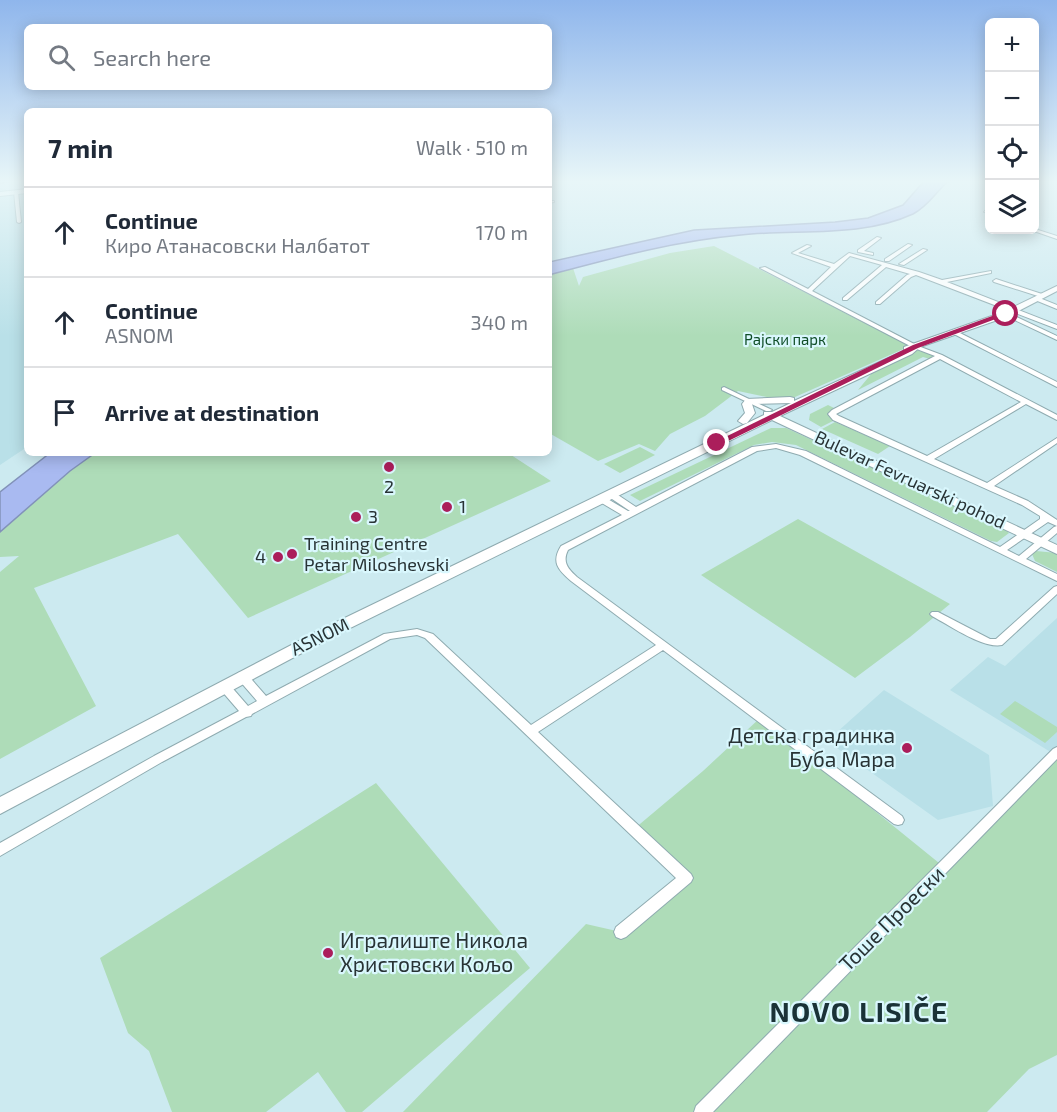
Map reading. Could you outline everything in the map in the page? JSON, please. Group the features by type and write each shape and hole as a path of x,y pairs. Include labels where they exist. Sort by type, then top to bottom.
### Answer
{"street":[{"path":"1039,232 1057,238"},
{"path":"879,238 860,251 886,262"},
{"path":"845,298 886,262 910,245"},
{"path":"809,246 794,253 835,266"},
{"path":"901,266 925,250"},
{"path":"808,292 849,254 901,266 1057,327"},
{"path":"763,268 916,347 940,356 1057,418"},
{"path":"941,282 989,272"},
{"path":"878,303 909,276 917,273"},
{"path":"996,281 1057,307"},
{"name":"ASNOM","path":"0,806 242,676 608,497 743,425 916,347 1006,314 1055,290"},
{"path":"1006,314 1057,338"},
{"path":"954,332 1057,385"},
{"path":"940,356 832,414 836,418 988,486 1043,514 1057,524"},
{"path":"748,403 795,401 800,421 809,429"},
{"path":"928,459 1026,402"},
{"path":"748,403 770,413"},
{"path":"743,425 750,413 748,403"},
{"name":"Bulevar Fevruarski pohod","path":"770,413 1048,542 1057,550"},
{"name":"Bulevar Fevruarski pohod","path":"770,413 809,429 1027,533"},
{"path":"743,425 793,425"},
{"path":"988,486 1057,440"},
{"path":"898,820 574,579 559,562 559,556 564,549 755,449 776,446 803,453 902,504 1057,578"},
{"path":"608,497 632,513"},
{"path":"1001,550 1045,520 1043,514"},
{"path":"1020,560 1048,542 1057,529"},
{"path":"935,614 988,642 998,643 1057,589"},
{"path":"0,850 158,759 388,636 417,632 429,636 686,878 621,932"},
{"path":"530,731 662,646"},
{"path":"242,676 265,703"},
{"path":"224,686 247,712"},
{"name":"Тоше Проески","path":"702,1112 1057,752"}],"shaded area":[{"path":"0,232 24,232 24,449 0,465"},
{"path":"1057,618 1057,756 950,690 988,657 1005,666"},
{"name":"Детска градинка Буба Мара","path":"884,690 989,755 993,806 938,820 827,741"}],"green space":[{"name":"Рајски парк","path":"714,246 908,347 786,401 738,391 705,416 670,434 655,451 639,444 598,461 552,435 552,274 573,268 579,286 583,277 670,253"},
{"path":"915,350 935,355 930,359 923,357 858,390 872,373"},
{"path":"828,405 834,408 830,412 835,420 821,427 809,420 810,414"},
{"path":"835,422 890,446 878,454 822,429"},
{"path":"771,428 786,428 1004,528 1009,533 997,542 991,541 796,445 772,442 754,445 640,501 630,495"},
{"path":"640,447 655,455 620,473 604,464"},
{"path":"91,456 513,456 551,481 248,618 178,534 34,588 96,706 0,759 0,572 19,556 0,557 0,532 70,471"},
{"path":"798,519 950,604 855,678 701,575"},
{"path":"1036,551 1057,553 1057,572 1035,561 1032,554"},
{"path":"1015,701 1057,727 1057,732 1045,743 1000,714"},
{"path":"760,718 944,867 1057,759 1057,1055 1029,1069 987,1112 403,1112 586,924 621,932 685,878 634,829 703,771"},
{"path":"376,783 530,968 362,1112 346,1112 318,1072 266,1112 172,1112 149,1051 128,1033 100,958"}],"water":[{"path":"685,232 800,232 763,233 692,241 620,256 552,274 552,261"},
{"path":"46,456 91,456 70,471 0,532 0,492"}],"place":[{"name":"2","path":"389,467"},
{"name":"1","path":"447,507"},
{"name":"3","path":"356,517"},
{"name":"Training Centre Petar Miloshevski","path":"292,554"},
{"name":"4","path":"278,557"},
{"name":"Детска градинка Буба Мара","path":"907,748"},
{"name":"Игралиште Никола Христовски Кољо","path":"328,953"}],"district":[{"name":"NOVO LISIČE","path":"859,1012"}],"route":[{"path":"717,443 916,347 1006,314"}]}
